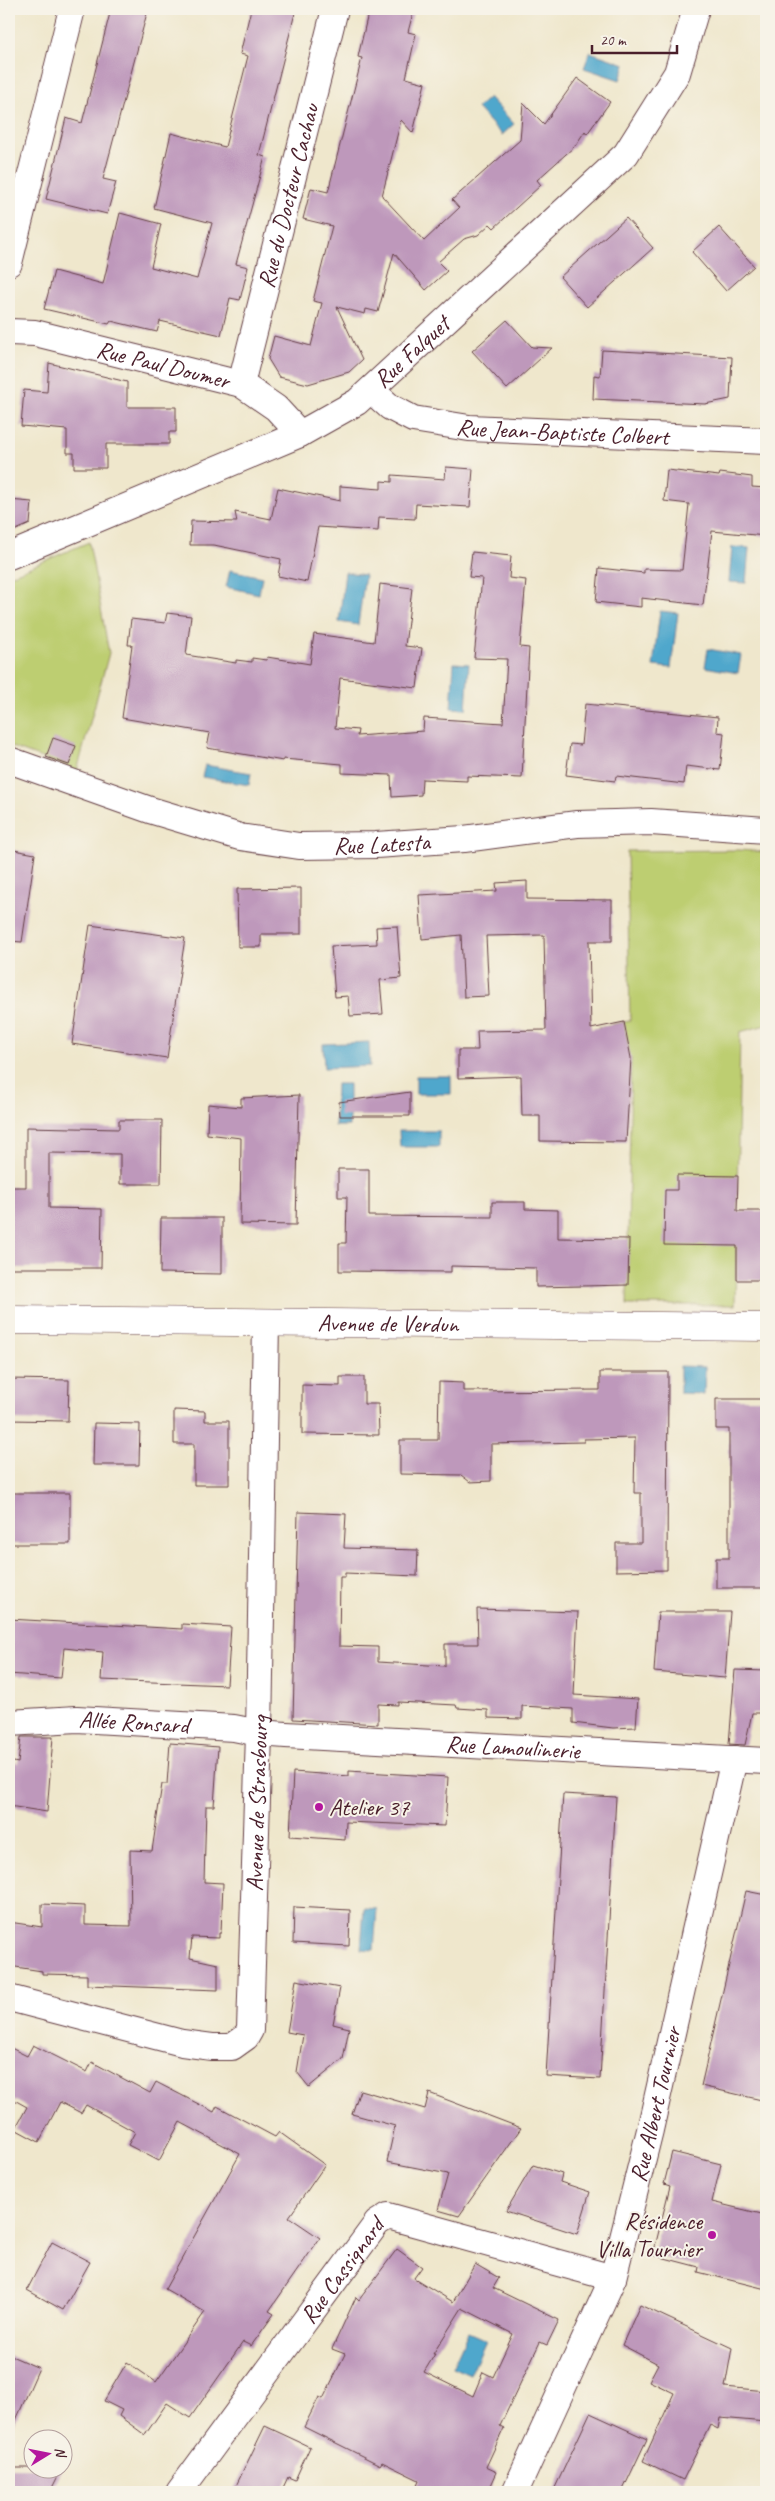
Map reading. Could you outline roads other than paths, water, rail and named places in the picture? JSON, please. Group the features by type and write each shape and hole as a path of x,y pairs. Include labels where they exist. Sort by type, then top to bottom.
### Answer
{"street":[{"path":"9,263 72,9"},
{"name":"Rue du Docteur Cachau","path":"241,384 335,9"},
{"name":"Rue Falquet","path":"9,556 300,434 357,402 626,154 677,74 696,9"},
{"name":"Rue Paul Doumer","path":"9,332 35,333 241,384 276,408 300,434"},
{"name":"Rue Jean-Baptiste Colbert","path":"371,390 390,407 413,419 468,428 766,442"},
{"name":"Rue Latesta","path":"9,760 150,810 240,837 299,846 376,846 445,841 577,824 642,822 766,830"},
{"name":"Avenue de Verdun","path":"9,1320 766,1326"},
{"name":"Avenue de Strasbourg","path":"9,1998 182,2042 212,2047 232,2047 246,2037 250,2030 252,2015 259,1733 266,1322"},
{"name":"Allée Ronsard","path":"9,1723 77,1719 234,1728 259,1733"},
{"name":"Rue Lamoulinerie","path":"259,1733 766,1761"},
{"name":"Rue Albert Tournier","path":"515,2492 613,2278 650,2130 734,1759"},
{"name":"Rue Cassignard","path":"179,2492 377,2223 388,2216 613,2278"}],"water":[{"path":"590,52 625,64 620,80 584,68"},
{"path":"489,97 514,124 502,135 477,108"},
{"path":"732,547 749,548 746,583 729,582"},
{"path":"230,570 262,577 259,594 226,587"},
{"path":"345,572 365,575 358,625 339,622"},
{"path":"660,611 678,613 671,668 653,666"},
{"path":"708,649 741,655 738,673 705,667"},
{"path":"454,663 469,664 466,709 451,708"},
{"path":"205,765 251,773 249,785 202,777"},
{"path":"369,1042 370,1066 324,1068 323,1044"},
{"path":"416,1076 451,1076 451,1094 416,1094"},
{"path":"336,1084 349,1084 349,1126 335,1126"},
{"path":"399,1131 439,1131 439,1147 400,1147"},
{"path":"680,1366 705,1367 704,1394 680,1393"},
{"path":"364,1908 377,1909 374,1950 361,1949"},
{"path":"468,2332 486,2340 470,2375 452,2367"}],"place":[{"name":"Atelier 37","path":"319,1807"},
{"name":"Résidence Villa Tournier","path":"712,2235"}]}
